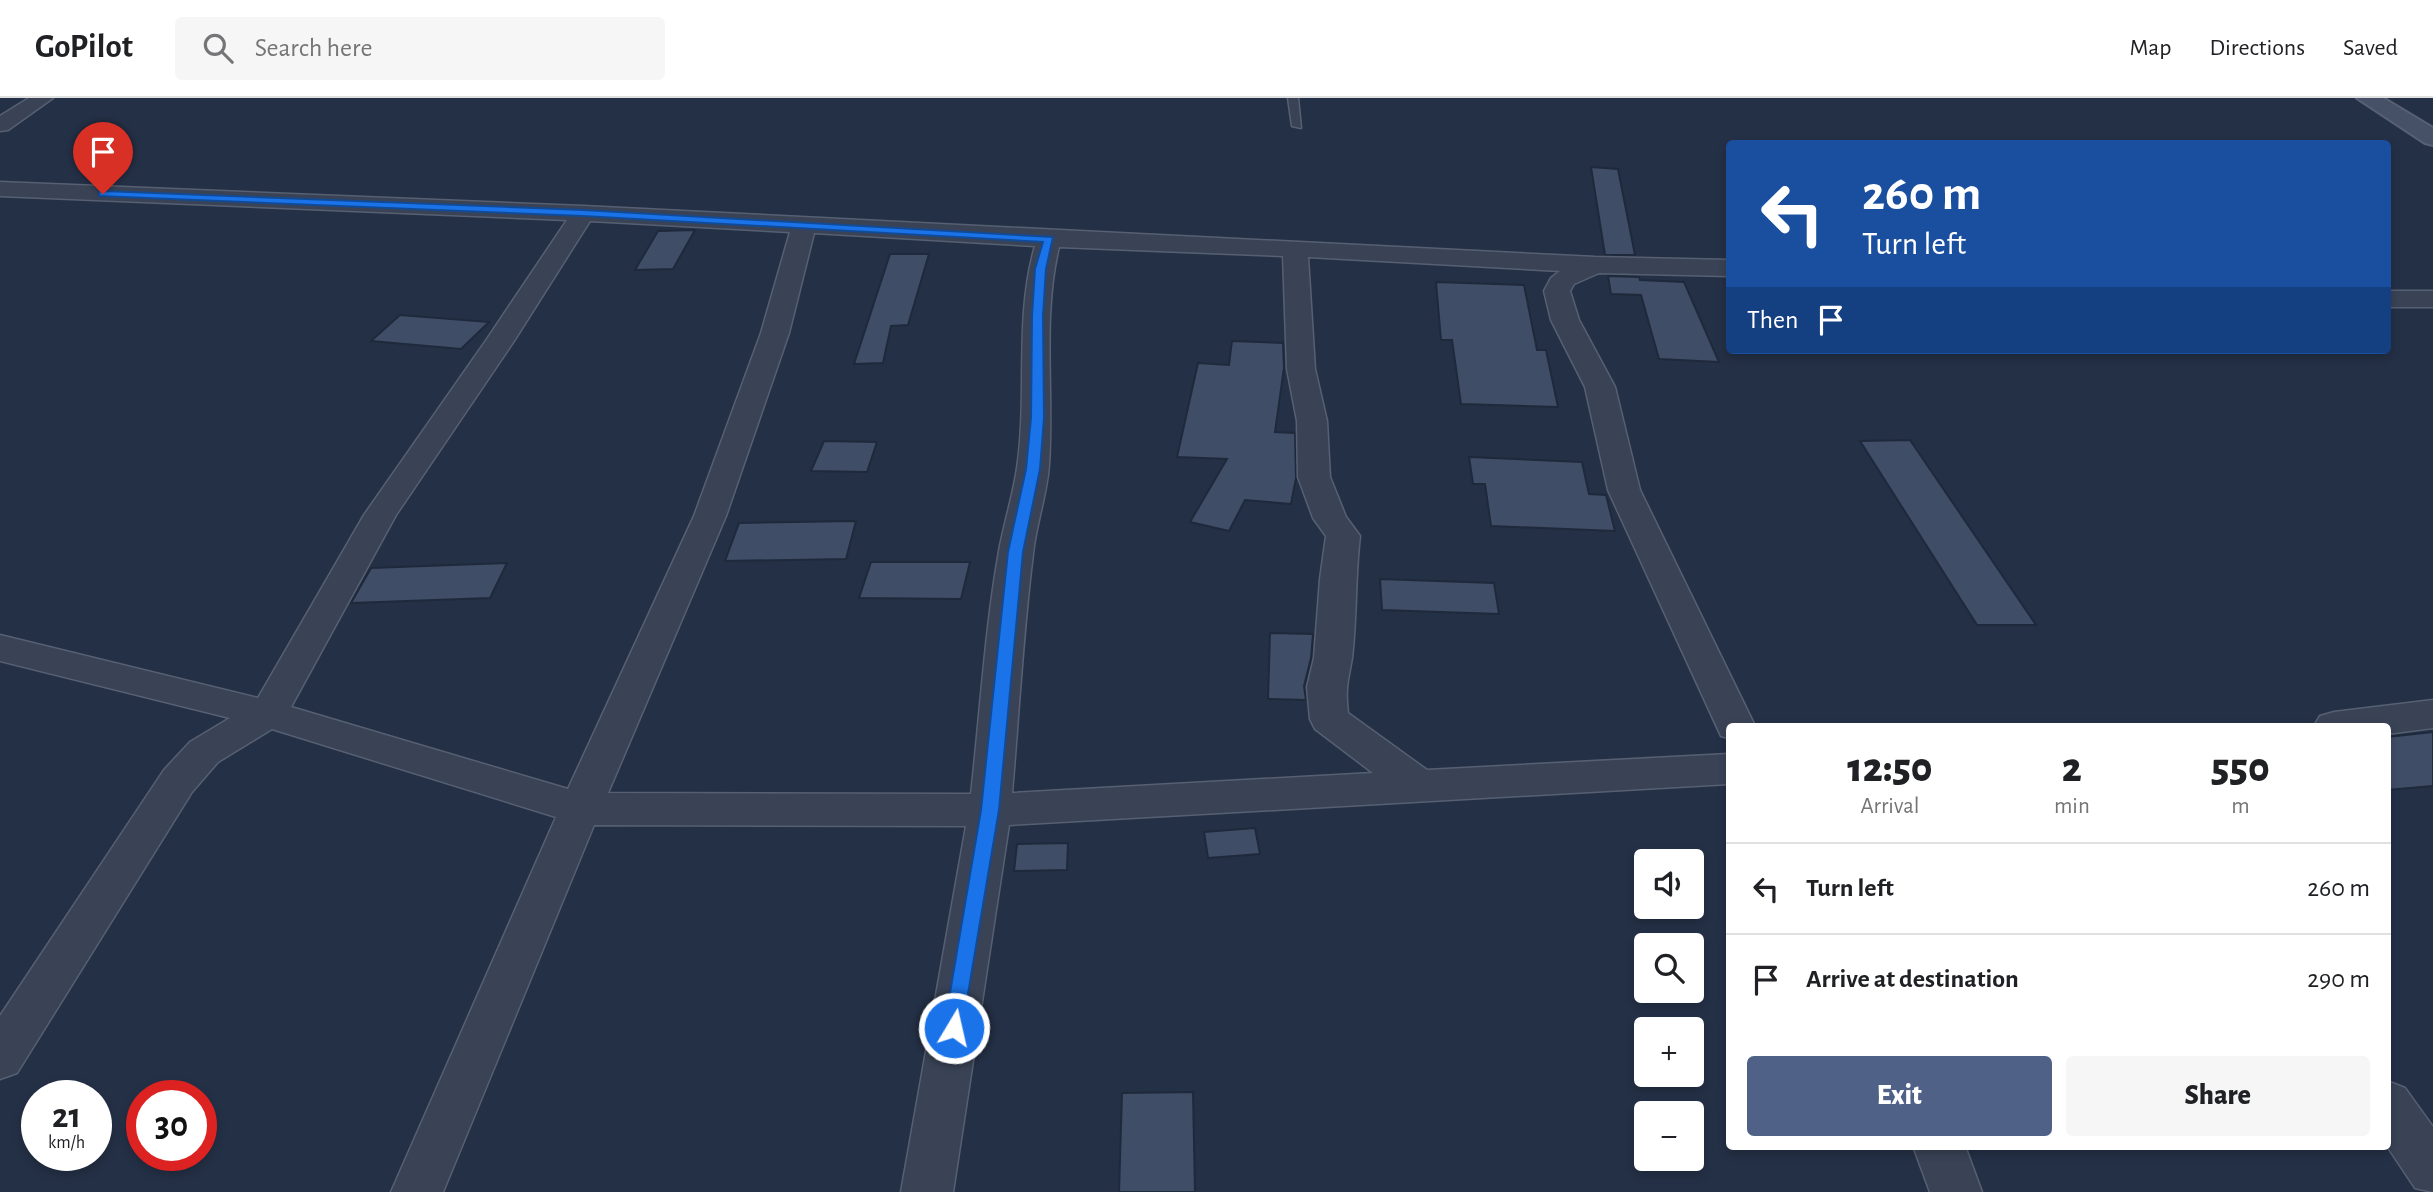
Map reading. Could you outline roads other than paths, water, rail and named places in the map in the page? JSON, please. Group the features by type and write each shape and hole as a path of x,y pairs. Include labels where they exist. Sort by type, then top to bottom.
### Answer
{"main road":[{"path":"2368,98 2433,138"}],"street":[{"path":"0,125 43,98"},
{"path":"0,189 583,213 1595,265 1726,268"},
{"path":"0,1057 178,780 204,752 268,714 380,515 500,341 583,213"},
{"path":"417,1192 580,809 710,516 775,333 804,225"},
{"path":"927,1192 990,810 1016,552 1033,469 1037,418 1037,316 1041,269 1049,239"},
{"path":"1294,248 1301,369 1312,421 1314,477 1331,518 1343,536 1337,579 1335,647 1326,687 1329,719 1420,787"},
{"path":"1595,265 1565,278 1560,284 1557,291 1565,320 1600,387 1624,489 1734,723"},
{"path":"2391,299 2433,299"},
{"path":"0,648 268,714 580,809 990,810 1726,769"},
{"path":"2359,723 2433,714"},
{"path":"2391,1110 2433,1170"},
{"path":"1940,1150 1956,1192"}],"lane":[{"path":"1293,98 1297,126"}]}
